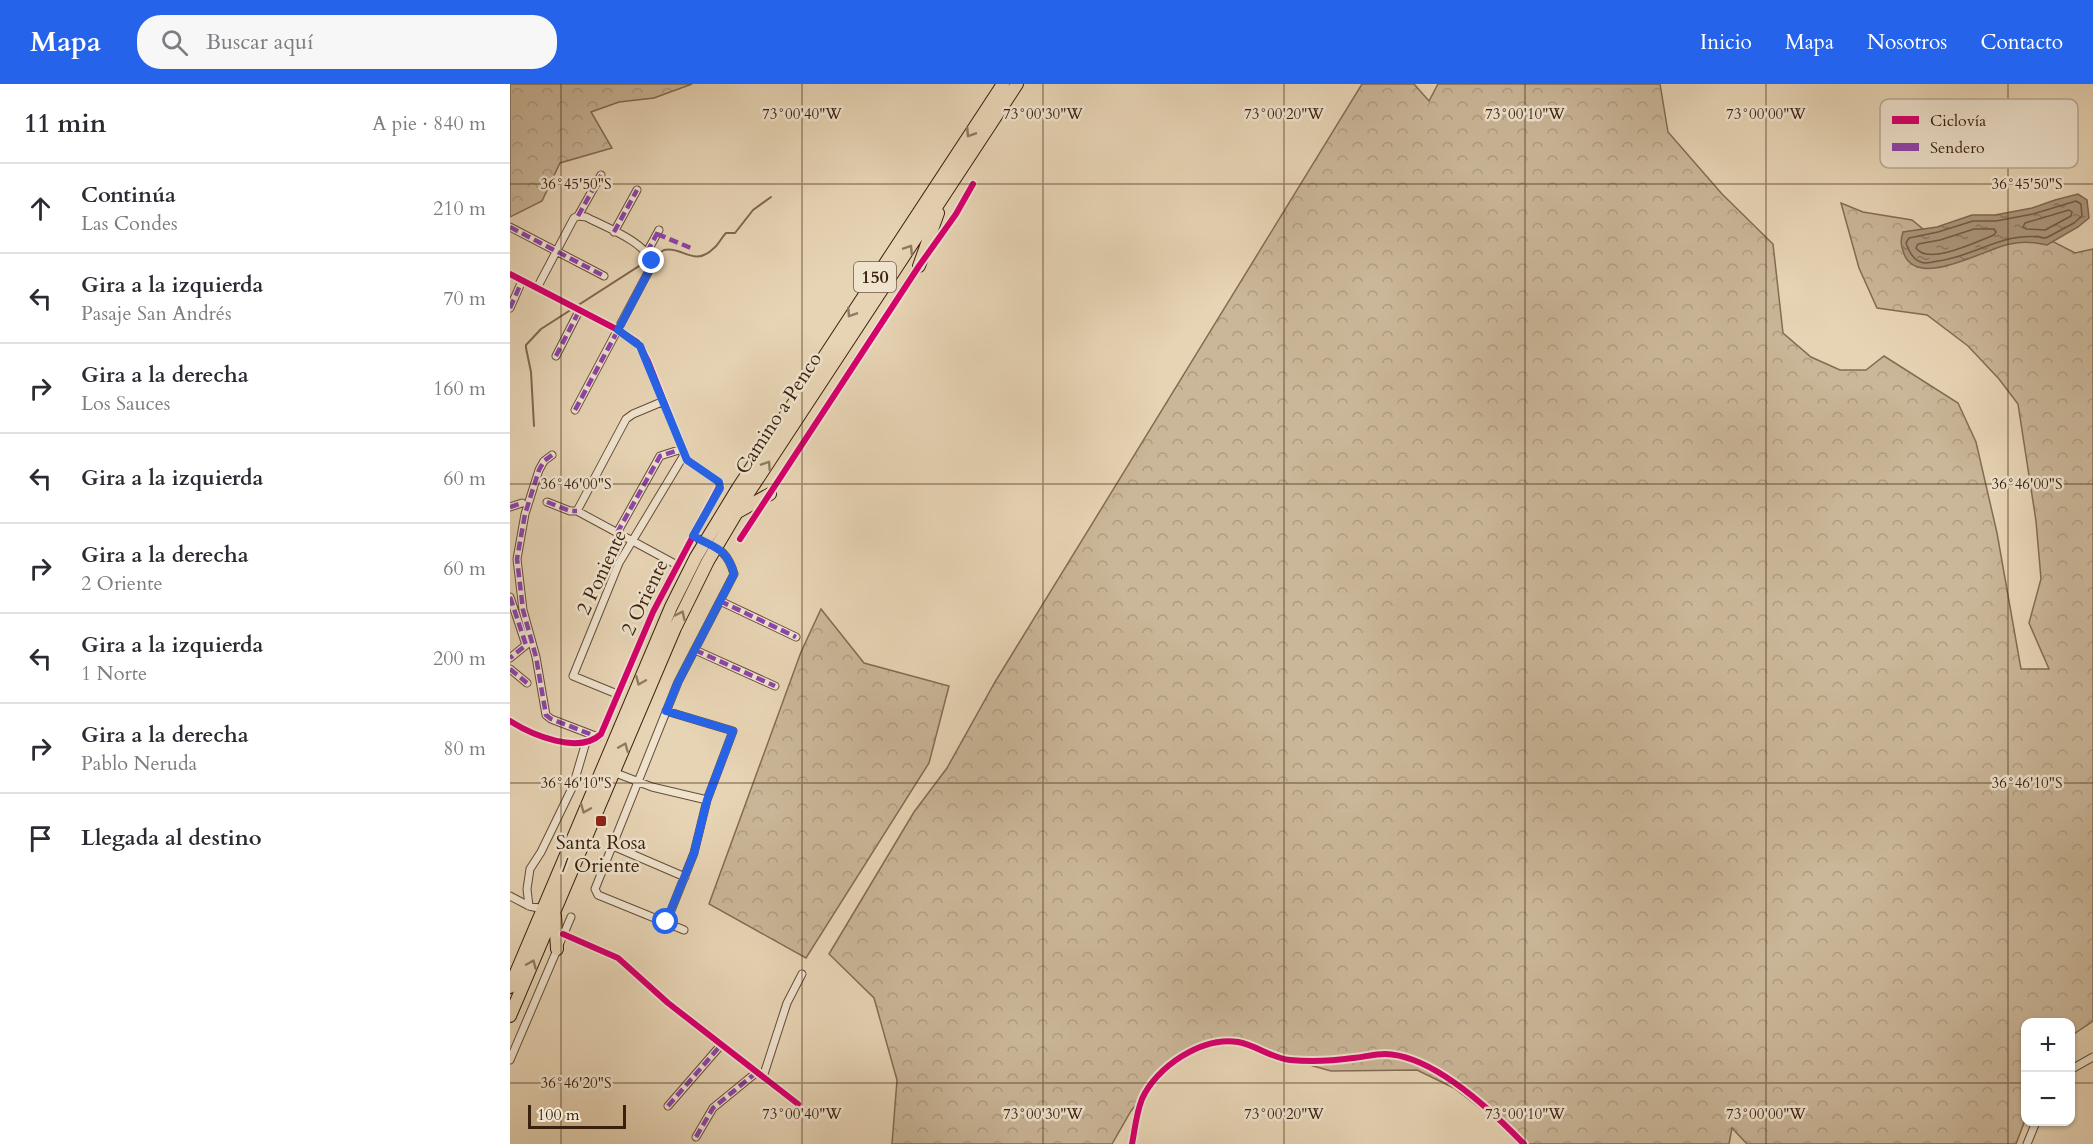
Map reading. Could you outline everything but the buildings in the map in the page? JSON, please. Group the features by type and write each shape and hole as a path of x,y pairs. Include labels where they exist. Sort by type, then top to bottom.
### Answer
{"highway":[{"name":"Camino a Penco","path":"510,1016 548,911 608,770 671,607 704,542 1003,84"},
{"name":"Camino a Penco","path":"704,542 735,514 1017,84"},
{"path":"919,266 944,195"},
{"path":"735,514 770,494"},
{"name":"Camino a Penco","path":"510,987 548,911"},
{"path":"548,911 557,949"}],"street":[{"path":"537,288 574,218 578,216 601,175"},
{"path":"740,539 770,494 777,479 956,214 973,184"},
{"path":"614,232 637,189"},
{"path":"575,410 652,265 649,255 639,245 578,216"},
{"path":"510,227 604,276"},
{"path":"649,255 660,230"},
{"path":"510,274 618,330 640,346 683,452"},
{"path":"510,308 522,281"},
{"path":"556,356 574,308"},
{"path":"577,511 628,417 664,401"},
{"name":"2 Oriente","path":"598,737 605,726 653,612 677,565 704,542 720,485 714,478 691,464 683,452"},
{"name":"2 Poniente","path":"617,533 660,456 683,452"},
{"name":"2 Poniente","path":"617,694 573,676 619,563 683,452"},
{"path":"552,454 538,470 525,514 518,550 523,610 536,657 545,712 551,719 598,737"},
{"path":"547,502 570,511 577,511 677,565"},
{"path":"510,507 522,503"},
{"path":"684,930 598,895 596,887 666,711 734,574 728,556 704,542"},
{"path":"510,597 526,645 510,658"},
{"path":"720,601 796,637"},
{"path":"695,650 775,686"},
{"path":"510,669 527,683"},
{"path":"666,711 733,731 707,800 694,853 666,922"},
{"path":"510,721 529,732 567,742 586,742 598,737"},
{"path":"529,906 526,889 530,869 541,852 573,786 586,742"},
{"path":"608,770 639,782 707,800"},
{"path":"613,846 685,876"},
{"path":"510,896 529,906 548,911"},
{"path":"510,1060 571,916"},
{"path":"563,934 615,956 668,1003 798,1104"},
{"path":"696,1137 713,1108 760,1075 787,1003 802,974"},
{"path":"1132,1144 1142,1100 1158,1076 1171,1064 1194,1050 1233,1041 1289,1060 1326,1061 1386,1054 1413,1060 1432,1069 1475,1098 1524,1144"},
{"path":"668,1106 721,1045"},
{"path":"2075,1067 2093,1057"},
{"path":"2027,1144 2034,1126"}],"green space":[{"path":"510,84 692,84 654,98 619,102 591,112 612,148 560,163 542,201 510,217"},
{"path":"1362,84 1414,84 1429,101 1438,84 1660,84 1668,132 1722,194 1773,244 1783,333 1811,357 1840,370 1866,370 1884,356 1958,403 1976,442 1997,533 2021,669 2049,669 2029,623 2041,579 2036,521 2018,404 1999,379 1968,346 1927,315 1877,308 1859,268 1841,203 1863,212 1912,220 1934,238 2019,224 2075,253 2093,249 2093,1021 2075,1033 2075,1018 2021,1018 2023,1126 2016,1144 1747,1144 1732,1128 1729,1144 1527,1144 1454,1088 1417,1070 1331,1071 1230,1043 1210,1044 1174,1063 1154,1082 1131,1111 1112,1144 892,1144 897,1080 874,998 829,954 914,812 947,768 995,682"},
{"path":"821,609 864,663 949,686 929,763 806,958 709,904 801,652"}],"water":[{"path":"2078,194 2087,200 2089,218 2047,245 2028,242 2015,243 1937,268 1923,268 1912,264 1904,254 1901,243 1903,232 1937,227 1972,215 1995,215 2032,208"}],"waterway":[{"path":"534,426 531,372 526,345 541,329 664,250 694,256 707,254 726,233 735,233 753,210 771,197"}],"marked path":[{"path":"578,216 601,175"},
{"path":"614,232 637,190"},
{"path":"510,227 604,276"},
{"path":"647,252 659,230"},
{"path":"657,234 691,248"},
{"path":"510,308 522,281"},
{"path":"556,356 579,311"},
{"path":"575,410 618,330"},
{"path":"617,533 660,456 682,449"},
{"path":"552,455 544,461 539,470 525,514 517,559 523,610 536,657 546,715 598,737"},
{"path":"547,502 570,511 577,511"},
{"path":"510,507 522,503"},
{"path":"715,548 728,556 734,574"},
{"path":"510,597 526,645 510,658"},
{"path":"720,601 796,637"},
{"path":"695,650 775,686"},
{"path":"510,669 527,683"},
{"path":"666,711 733,731 707,800"},
{"path":"668,1106 721,1045"},
{"path":"696,1137 713,1108 757,1072"}],"cycle path":[{"path":"740,539 919,266 956,214 973,184"},
{"path":"510,274 637,342 648,361 687,460 720,485 653,612 601,734 592,740 568,743 543,737 510,721"},
{"path":"563,934 618,958 668,1003 798,1104"},
{"path":"1132,1144 1142,1099 1158,1076 1169,1065 1195,1049 1224,1041 1245,1044 1276,1057 1290,1060 1329,1060 1377,1054 1403,1057 1442,1074 1461,1087 1496,1116 1524,1144"}],"place":[{"name":"Santa Rosa / Oriente","path":"601,821"}],"route":[{"path":"652,261 618,330 637,342 648,361 687,460 719,482 720,488 693,536 724,552 731,562 734,574 678,682 666,711 733,731 707,800 694,853 666,922"}]}
